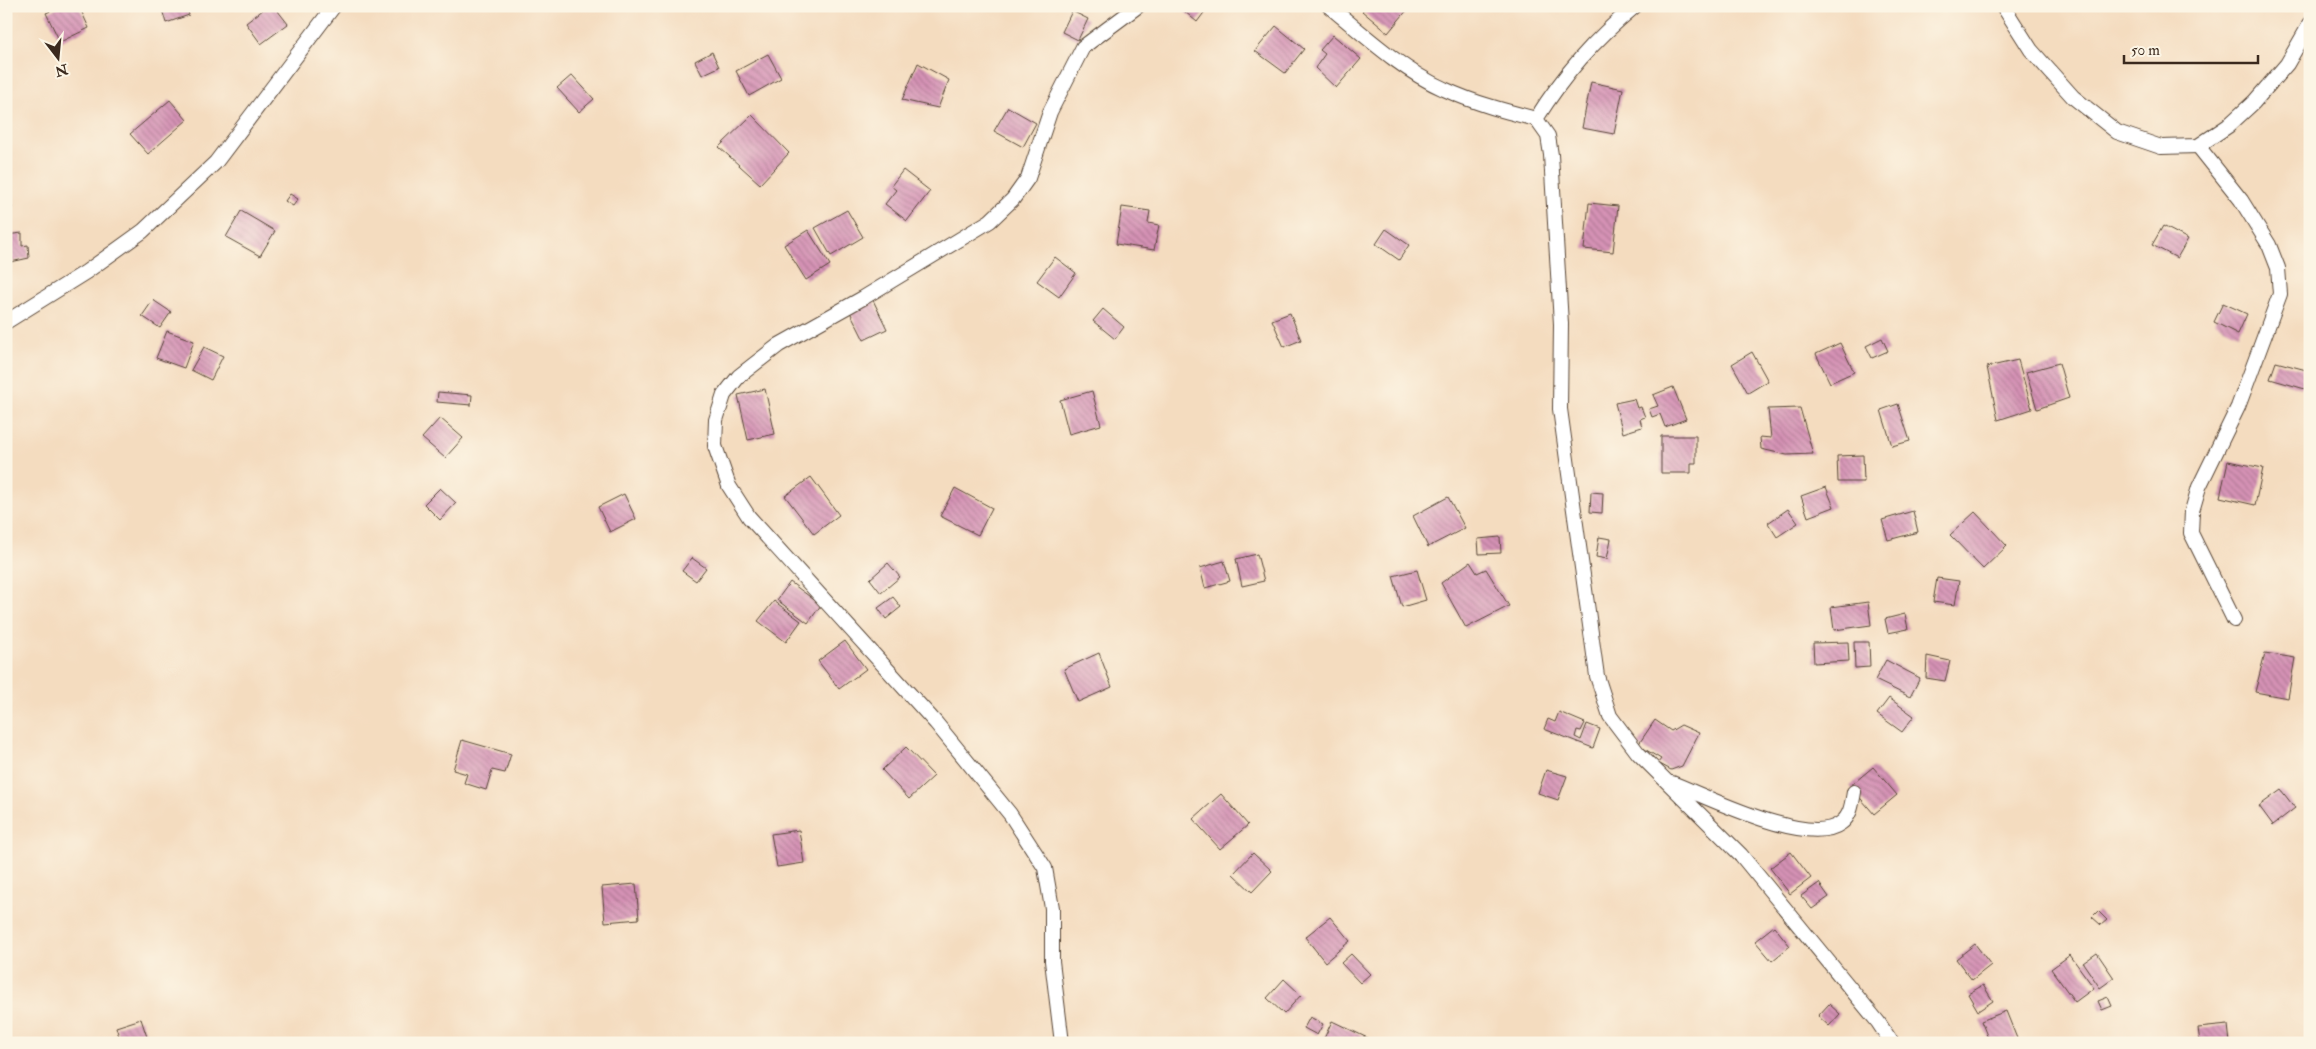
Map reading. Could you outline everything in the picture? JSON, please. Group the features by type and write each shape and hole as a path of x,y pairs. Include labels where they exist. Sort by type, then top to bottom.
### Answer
{"street":[{"path":"6,322 86,272 143,231 216,162 334,6"},
{"path":"1062,1043 1052,961 1052,908 1045,868 1010,814 936,723 749,517 728,486 720,466 715,446 716,420 724,395 739,376 779,344 863,298 990,221 1013,199 1028,178 1050,112 1083,47 1138,6"},
{"path":"1329,6 1394,58 1443,89 1496,109 1536,119 1548,136 1551,155 1561,324 1560,409 1597,676 1610,716 1638,752 1741,855 1878,1022 1892,1043"},
{"path":"1536,119 1559,82 1601,34 1635,6"},
{"path":"2003,6 2031,50 2073,97 2117,132 2161,147 2198,146 2228,126 2254,102 2287,64 2310,24"},
{"path":"2198,146 2241,200 2269,245 2278,268 2280,294 2238,408 2199,487 2192,511 2191,533 2234,620"},
{"path":"1667,781 1775,823 1805,830 1826,831 1842,823 1850,812 1854,792"}],"building":[{"path":"62,6 79,6 89,28 60,42 46,13"},
{"path":"161,6 186,6 189,15 166,23"},
{"path":"268,6 274,6 288,24 261,44 246,23"},
{"path":"1178,6 1209,6 1197,22"},
{"path":"1367,6 1405,6 1408,9 1388,33 1362,11"},
{"path":"1072,11 1088,19 1078,40 1062,32"},
{"path":"1276,26 1304,49 1285,73 1255,51"},
{"path":"1333,35 1361,59 1336,88 1315,68 1325,54 1320,50"},
{"path":"712,52 719,67 702,75 695,61"},
{"path":"768,54 781,78 749,96 736,71"},
{"path":"918,63 949,80 938,108 902,100"},
{"path":"572,75 594,99 579,112 557,88"},
{"path":"1591,82 1623,89 1614,134 1582,128"},
{"path":"170,100 187,120 148,154 130,134"},
{"path":"1008,107 1036,123 1023,147 994,131"},
{"path":"752,115 789,153 760,184 719,147"},
{"path":"903,170 930,191 907,221 885,204 896,190 891,186"},
{"path":"6,189 12,208 6,210"},
{"path":"290,194 298,199 293,206 285,201"},
{"path":"1589,203 1618,206 1613,252 1584,249"},
{"path":"1122,207 1150,211 1148,223 1159,225 1154,250 1116,244"},
{"path":"847,210 863,237 831,256 815,228"},
{"path":"241,211 275,231 260,256 226,237"},
{"path":"2163,226 2188,239 2177,258 2152,245"},
{"path":"1386,229 1409,245 1399,260 1376,244"},
{"path":"808,230 830,265 806,280 784,245"},
{"path":"22,233 22,246 28,245 29,258 6,263 6,235"},
{"path":"1055,257 1076,273 1059,297 1037,281"},
{"path":"872,298 887,329 864,340 849,310"},
{"path":"153,300 171,312 160,328 142,316"},
{"path":"2223,303 2247,314 2238,334 2214,322"},
{"path":"1103,309 1124,327 1115,339 1093,321"},
{"path":"1290,313 1301,340 1284,347 1272,320"},
{"path":"167,331 194,341 184,368 156,358"},
{"path":"1882,338 1888,351 1872,358 1866,346"},
{"path":"1840,343 1854,372 1830,383 1816,354"},
{"path":"204,347 223,356 211,380 191,370"},
{"path":"1752,352 1768,381 1748,393 1732,364"},
{"path":"2018,360 2032,409 1998,420 1987,367"},
{"path":"2276,362 2310,371 2305,389 2270,379"},
{"path":"2059,363 2069,398 2037,409 2026,372"},
{"path":"1673,387 1686,419 1665,427 1660,414 1652,417 1649,409 1658,406 1653,395"},
{"path":"765,389 775,434 748,440 738,395"},
{"path":"1092,391 1101,425 1069,434 1060,400"},
{"path":"438,392 472,395 471,405 437,402"},
{"path":"1634,399 1637,408 1641,407 1645,417 1640,419 1642,427 1623,433 1615,403"},
{"path":"1898,404 1910,441 1892,446 1881,410"},
{"path":"1800,408 1813,454 1787,455 1761,449 1760,437 1771,438 1768,409"},
{"path":"440,418 463,438 445,458 422,438"},
{"path":"1661,436 1696,436 1696,463 1691,463 1691,473 1661,473"},
{"path":"1863,455 1864,482 1838,482 1837,456"},
{"path":"2228,461 2263,468 2255,505 2220,497"},
{"path":"811,477 839,515 814,534 785,496"},
{"path":"1826,487 1834,507 1808,517 1801,496"},
{"path":"440,488 456,503 440,520 424,504"},
{"path":"955,488 992,508 978,535 940,516"},
{"path":"1591,492 1603,493 1602,513 1590,512"},
{"path":"624,494 636,519 610,532 598,507"},
{"path":"1448,497 1465,528 1428,547 1413,516"},
{"path":"1788,509 1798,523 1777,537 1768,523"},
{"path":"1913,511 1918,532 1888,540 1882,520"},
{"path":"1975,512 2007,546 1983,569 1950,535"},
{"path":"1500,537 1501,553 1479,554 1478,539"},
{"path":"1599,537 1611,539 1607,559 1596,557"},
{"path":"1257,554 1264,581 1242,586 1236,559"},
{"path":"692,558 706,568 696,581 682,571"},
{"path":"1224,561 1230,581 1205,588 1200,568"},
{"path":"1470,562 1477,573 1486,569 1509,606 1466,628 1441,583"},
{"path":"888,563 900,577 881,593 870,579"},
{"path":"1417,570 1426,600 1402,607 1393,576"},
{"path":"1937,578 1959,581 1955,605 1933,602"},
{"path":"790,582 821,605 808,623 777,600"},
{"path":"893,597 901,607 886,619 878,608"},
{"path":"774,601 801,621 786,642 758,621"},
{"path":"1868,602 1871,625 1834,630 1831,607"},
{"path":"1905,614 1908,629 1888,633 1885,619"},
{"path":"845,641 866,669 839,689 818,661"},
{"path":"1848,642 1849,661 1814,663 1813,643"},
{"path":"1854,642 1869,642 1870,667 1855,668"},
{"path":"1099,653 1112,687 1078,702 1064,669"},
{"path":"2265,653 2295,658 2288,698 2255,692"},
{"path":"1927,656 1950,661 1945,681 1926,678"},
{"path":"1886,660 1920,678 1910,697 1875,680"},
{"path":"1889,698 1914,716 1902,732 1877,714"},
{"path":"1559,712 1585,723 1581,731 1577,730 1575,737 1581,740 1587,724 1600,729 1593,748 1544,729 1548,719 1555,722"},
{"path":"1655,720 1671,731 1681,725 1699,733 1682,766 1671,770 1658,763 1661,759 1638,745"},
{"path":"462,740 511,754 505,773 492,770 486,790 464,783 467,774 453,770"},
{"path":"906,747 934,776 909,799 882,770"},
{"path":"1873,767 1897,795 1874,814 1850,786"},
{"path":"1546,770 1567,776 1558,800 1538,793"},
{"path":"2281,790 2295,808 2273,825 2259,806"},
{"path":"1221,794 1248,825 1220,849 1193,819"},
{"path":"799,830 804,863 777,867 771,834"},
{"path":"1791,852 1811,878 1790,894 1770,868"},
{"path":"1253,853 1272,871 1252,892 1233,874"},
{"path":"1819,883 1829,897 1812,909 1801,896"},
{"path":"636,884 639,919 605,922 602,887"},
{"path":"2098,911 2107,920 2101,925 2092,917"},
{"path":"1330,917 1350,941 1325,962 1305,937"},
{"path":"1774,926 1790,946 1772,961 1755,941"},
{"path":"1975,944 1991,965 1972,980 1956,959"},
{"path":"2097,953 2114,978 2100,988 2083,963"},
{"path":"1351,954 1370,974 1360,983 1341,963"},
{"path":"2070,955 2094,988 2075,1002 2051,969"},
{"path":"1284,979 1301,995 1284,1014 1267,998"},
{"path":"1983,985 1993,1001 1978,1011 1968,994"},
{"path":"2108,997 2112,1006 2102,1010 2098,1001"},
{"path":"1829,1004 1840,1014 1829,1026 1818,1016"},
{"path":"2006,1011 2018,1041 1990,1043 1981,1021"},
{"path":"1310,1017 1323,1024 1317,1035 1304,1028"},
{"path":"141,1019 149,1043 121,1043 116,1027"},
{"path":"1332,1021 1378,1043 1322,1043"},
{"path":"2228,1025 2230,1043 2200,1043 2198,1028"}]}
